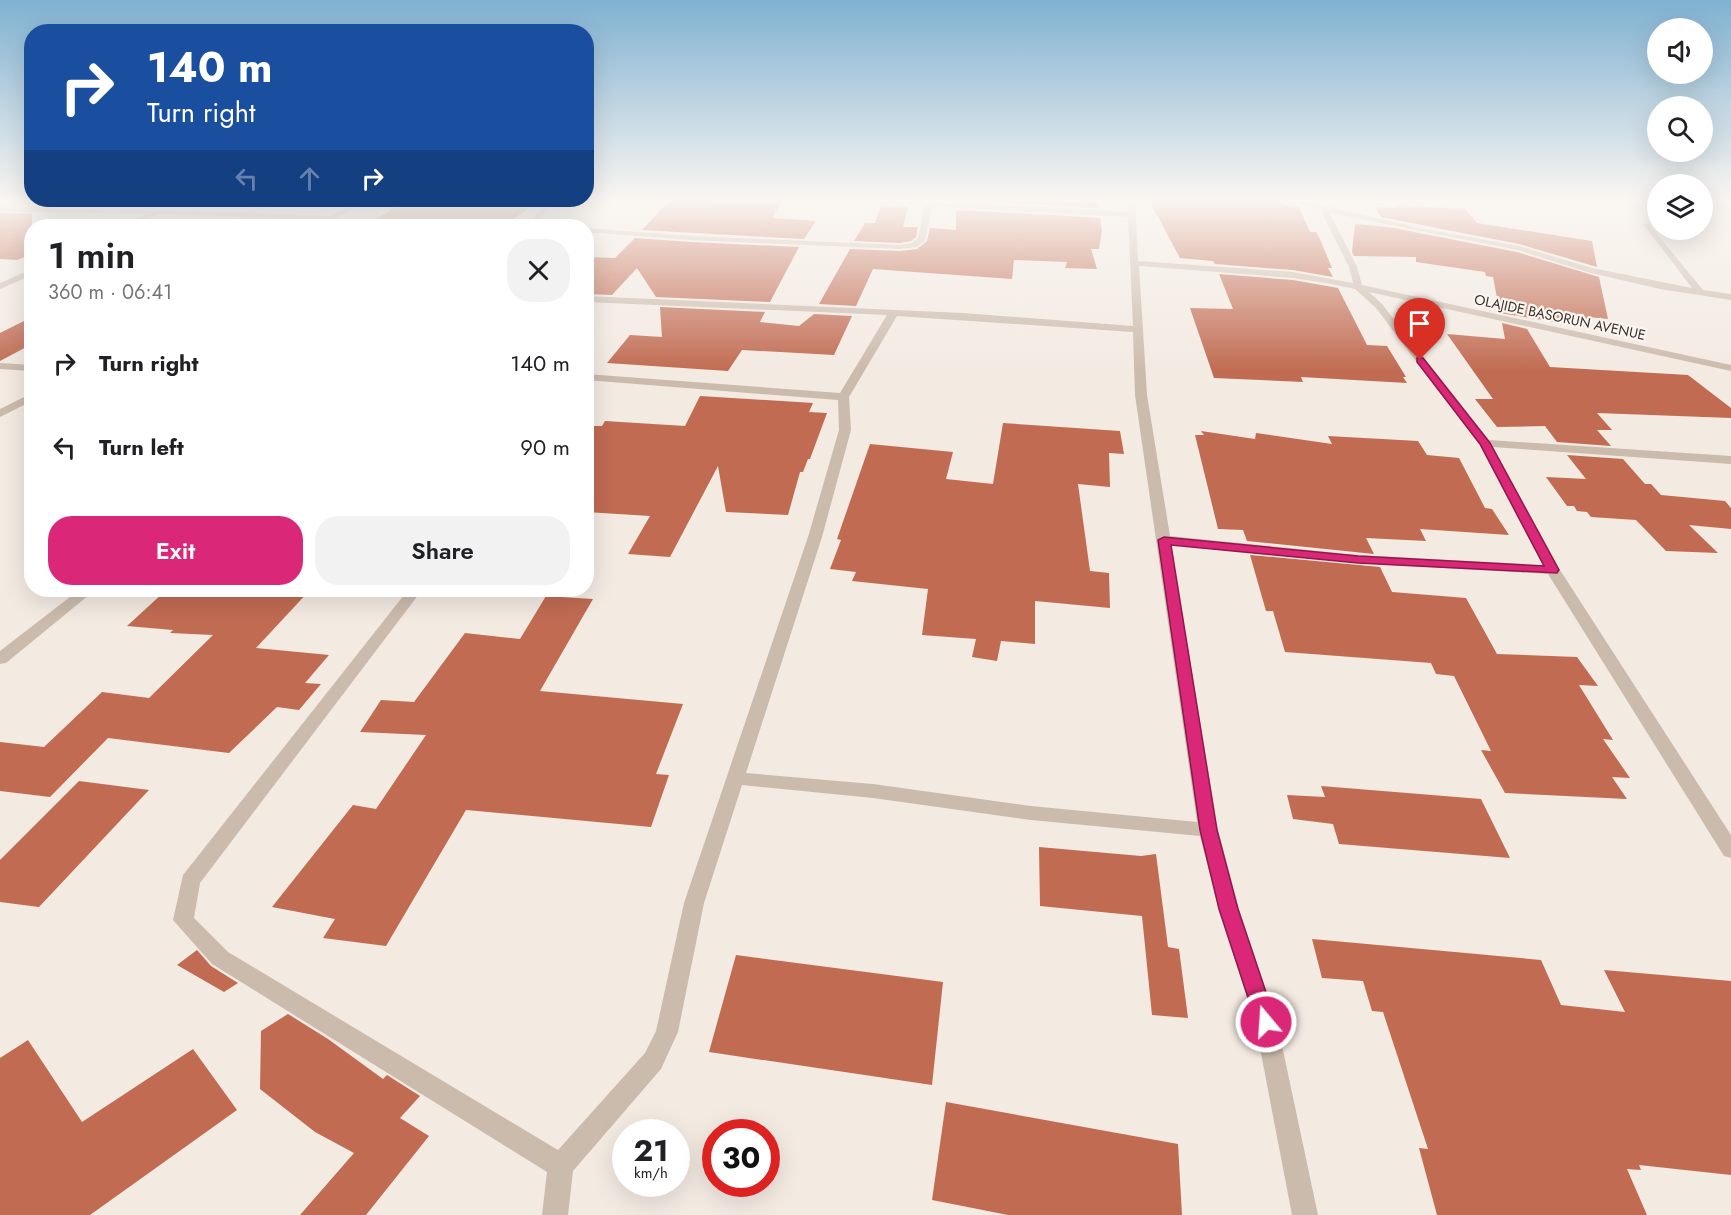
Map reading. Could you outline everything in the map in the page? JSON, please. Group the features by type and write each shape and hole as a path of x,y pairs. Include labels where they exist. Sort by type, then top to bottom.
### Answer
{"street":[{"path":"1133,257 1141,395 1208,830 1229,909 1266,1022 1305,1215"},
{"path":"1348,257 1358,287 1379,306 1485,443 1553,570 1731,850"},
{"path":"1547,257 1590,270 1701,294 1731,297"},
{"path":"1672,257 1701,294"},
{"name":"OLAJIDE BASORUN AVENUE","path":"1133,263 1293,275 1731,368"},
{"path":"0,274 24,273"},
{"path":"0,286 24,275"},
{"path":"594,299 963,316 1136,329"},
{"path":"555,1215 561,1166 653,1061 667,1032 694,903 815,537 845,430 843,397 892,314"},
{"path":"0,366 24,368"},
{"path":"594,377 843,397"},
{"path":"0,414 24,400"},
{"path":"1485,443 1731,460"},
{"path":"1164,540 1358,560 1553,570"},
{"path":"0,659 79,597"},
{"path":"410,597 190,881 183,920 220,958 561,1166"},
{"path":"735,778 873,791 1031,813 1208,830"}],"building":[{"path":"0,257 24,257 17,260 0,259"},
{"path":"594,257 794,257 770,302 656,297 637,268 612,295 594,294"},
{"path":"846,257 1093,257 1097,269 1065,268 1067,262 1014,260 1012,279 873,269 856,306 819,304"},
{"path":"1327,257 1332,268 1328,268 1333,277 1293,270 1215,264 1213,261 1180,258"},
{"path":"1397,257 1532,257 1599,277 1608,319 1588,317 1586,327 1500,313 1493,277 1486,276 1485,272 1416,262 1416,257"},
{"path":"1562,257 1595,257 1597,267"},
{"path":"1219,274 1293,280 1338,288 1367,345 1387,346 1406,377 1403,377 1407,383 1301,377 1303,382 1214,378 1190,308 1233,309"},
{"path":"660,307 765,312 760,322 799,326 814,314 852,316 834,355 742,350 728,371 607,363 630,335 662,337"},
{"path":"24,321 24,348 0,361 0,333"},
{"path":"1502,323 1527,329 1550,367 1688,375 1731,408 1731,418 1597,413 1612,430 1597,430 1611,446 1557,442 1545,426 1497,427 1475,399 1493,399 1447,334 1505,339"},
{"path":"700,396 813,403 809,412 827,413 810,459 803,472 800,472 788,515 726,512 718,466 670,557 628,554 650,516 594,512 594,426 602,426 605,421 685,426"},
{"path":"1003,423 1120,431 1124,454 1109,453 1110,487 1078,484 1090,571 1109,573 1110,608 1035,601 1035,644 1001,641 997,661 972,657 976,639 922,635 928,589 852,581 856,572 830,569 841,540 837,539 870,444 953,452 946,479 993,484"},
{"path":"1201,431 1255,439 1256,433 1332,444 1328,436 1418,441 1427,455 1459,458 1485,508 1492,509 1509,535 1420,529 1426,541 1366,538 1374,554 1247,541 1243,530 1218,529 1195,435 1204,435"},
{"path":"1567,455 1623,459 1645,484 1651,484 1661,495 1725,501 1731,508 1731,529 1689,525 1718,553 1666,551 1636,520 1591,517 1587,512 1577,511 1574,506 1567,506 1546,477 1586,479"},
{"path":"1250,555 1380,567 1392,592 1466,598 1497,654 1577,657 1598,686 1579,685 1613,740 1603,739 1630,778 1612,777 1627,799 1505,793 1481,750 1491,751 1454,676 1436,674 1431,663 1285,652 1273,611 1266,611"},
{"path":"159,597 303,597 256,648 329,655 305,683 321,684 299,710 277,707 229,753 108,738 50,797 0,791 0,742 44,747 102,692 149,698 213,635 170,633 173,630 127,626"},
{"path":"545,597 593,599 540,691 683,704 656,774 669,775 651,827 466,810 386,946 323,938 335,919 272,907 353,805 376,809 426,735 360,732 381,700 414,702 465,633 520,639"},
{"path":"79,781 149,790 39,907 0,902 0,860"},
{"path":"1321,786 1481,799 1510,858 1339,844 1333,824 1293,819 1287,795 1325,797"},
{"path":"1039,847 1141,856 1156,854 1168,947 1179,949 1188,1018 1152,1015 1142,916 1040,906"},
{"path":"1312,939 1541,960 1561,1005 1625,1012 1604,970 1731,981 1731,1175 1639,1165 1641,1170 1627,1169 1647,1215 1437,1215 1419,1148 1428,1149 1383,1012 1372,1011 1363,981 1322,978"},
{"path":"197,950 211,966 238,983 224,992 177,965"},
{"path":"736,955 943,982 932,1085 709,1052"},
{"path":"288,1014 328,1039 383,1079 387,1075 420,1096 400,1118 429,1136 366,1215 300,1215 354,1153 315,1132 260,1089 261,1031"},
{"path":"28,1040 82,1122 193,1049 237,1110 90,1215 0,1215 0,1058"},
{"path":"946,1102 1178,1144 1182,1215 1008,1215 932,1200"}],"route":[{"path":"1266,1022 1229,909 1208,830 1164,540 1358,560 1553,570 1485,443 1420,360"}]}
